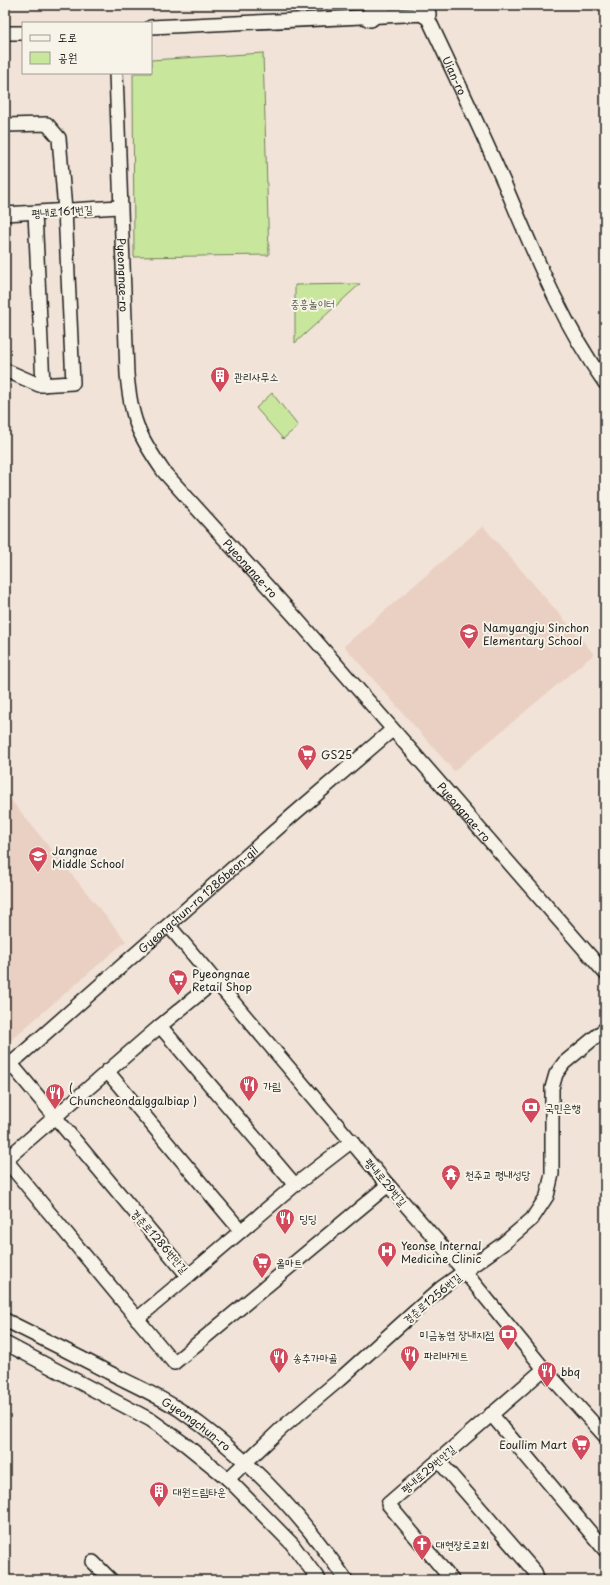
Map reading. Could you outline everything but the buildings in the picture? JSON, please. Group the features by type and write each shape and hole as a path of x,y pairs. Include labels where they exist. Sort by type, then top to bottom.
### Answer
{"street":[{"name":"Uian-ro","path":"152,27 376,11 424,10 501,176 548,284 574,333 605,383"},
{"path":"5,34 22,33"},
{"name":"Pyeongnae-ro","path":"116,74 119,207 127,374 129,401 137,429 149,451 164,472 296,618 605,973"},
{"path":"5,125 47,124 59,138 65,210 74,383 39,385 5,370"},
{"name":"평내로161번길","path":"5,214 119,207"},
{"path":"35,213 43,385"},
{"name":"Gyeongchun-ro 1286beon-gil","path":"7,1064 169,926 294,814 392,730"},
{"name":"평내로29번길","path":"169,926 388,1185 464,1271 544,1369 605,1436"},
{"path":"215,982 160,1026 55,1116 10,1156 9,1164 174,1364 388,1185"},
{"path":"160,1026 295,1185"},
{"name":"경춘로1256번길","path":"228,1479 282,1428 339,1380 441,1288 504,1243 532,1219 547,1196 552,1174 552,1088 556,1074 564,1063 605,1029"},
{"name":"경춘로1286번안길","path":"7,1064 55,1116 188,1276 295,1185 352,1141"},
{"path":"107,1072 241,1231"},
{"path":"137,1320 188,1276"},
{"name":"Gyeongchun-ro","path":"5,1320 158,1397 218,1437 247,1461 282,1499 321,1544 346,1580"},
{"name":"Gyeongchun-ro","path":"5,1343 151,1420 186,1445 228,1479 292,1544 318,1579"},
{"name":"평내로29번안길","path":"452,1580 388,1504 544,1369"},
{"path":"491,1414 605,1550"},
{"path":"438,1460 534,1572 537,1580"},
{"path":"93,1562 111,1580"}],"shaded area":[{"name":"Namyangju Sinchon Elementary School","path":"483,526 594,654 454,771 344,646"},
{"name":"Jangnae Middle School","path":"11,800 126,941 5,1045 5,805"}],"green space":[{"path":"263,53 269,255 134,257 133,74 152,74 152,60"},
{"name":"중흥놀이터","path":"360,284 295,343 295,285"},
{"path":"272,393 298,426 283,439 256,408"}],"place":[{"name":"관리사무소","path":"220,393"},
{"name":"Namyangju Sinchon Elementary School","path":"469,650"},
{"name":"GS25","path":"307,771"},
{"name":"Jangnae Middle School","path":"38,873"},
{"name":"Pyeongnae Retail Shop","path":"178,996"},
{"name":"가림","path":"249,1102"},
{"name":"( Chuncheondalggalbiap )","path":"55,1110"},
{"name":"국민은행","path":"531,1124"},
{"name":"천주교 평내성당","path":"451,1191"},
{"name":"딩딩","path":"285,1235"},
{"name":"Yeonse Internal Medicine Clinic","path":"387,1268"},
{"name":"올마트","path":"262,1279"},
{"name":"미금농협 장내지점","path":"508,1351"},
{"name":"파리바게트","path":"410,1372"},
{"name":"송추가마골","path":"279,1374"},
{"name":"bbq","path":"547,1388"},
{"name":"Eoullim Mart","path":"581,1461"},
{"name":"대원드림타운","path":"159,1508"},
{"name":"대현장로교회","path":"422,1561"}]}
